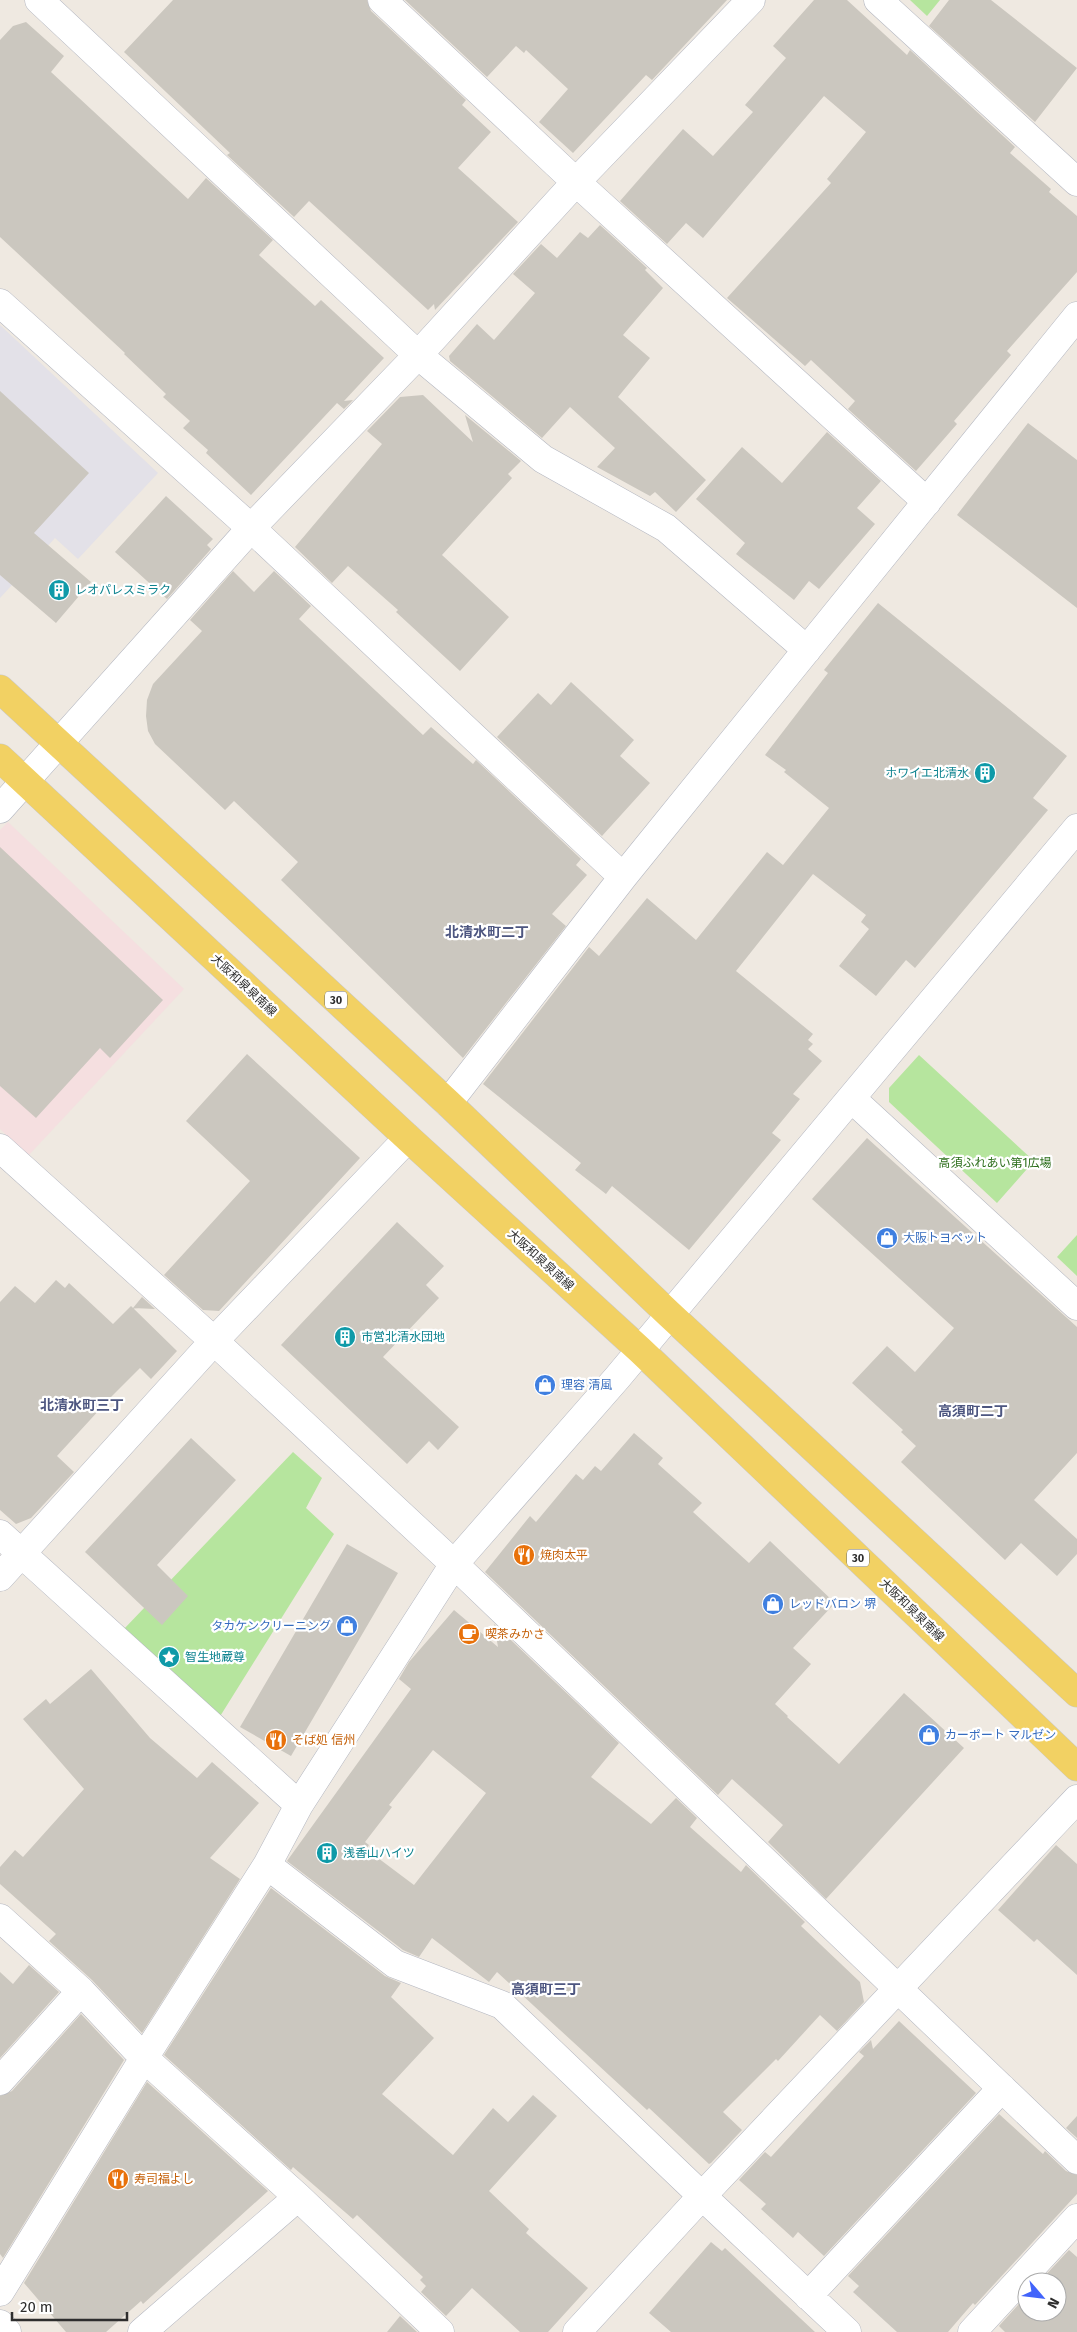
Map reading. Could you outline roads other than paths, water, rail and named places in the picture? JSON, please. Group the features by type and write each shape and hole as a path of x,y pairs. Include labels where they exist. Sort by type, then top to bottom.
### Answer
{"main road":[{"name":"30","path":"0,689 448,1103 669,1314 1077,1693"},
{"name":"大阪和泉泉南線","path":"0,758 408,1138 640,1350 1077,1767"}],"street":[{"path":"39,0 418,355 543,459 666,528 807,650"},
{"path":"0,809 251,528 418,355 576,182 751,0"},
{"path":"878,0 1077,182"},
{"path":"389,2 576,182 927,502"},
{"path":"0,303 251,528 623,877"},
{"path":"448,1103 623,877 1077,316"},
{"path":"0,2292 144,2058 267,1865 298,1805 454,1564 640,1350 1077,828"},
{"path":"852,1099 1077,1306"},
{"path":"0,1577 214,1341 408,1138"},
{"path":"0,1148 214,1341 454,1564 1077,2160"},
{"path":"0,1534 298,1805"},
{"path":"577,2332 702,2196 1077,1799"},
{"path":"267,1865 395,1964 502,2005 847,2332"},
{"path":"0,1918 81,1991 144,2058 298,2197 440,2332"},
{"path":"0,2081 81,1991"},
{"path":"808,2296 1002,2088"},
{"path":"142,2332 298,2197"},
{"path":"972,2332 1077,2218"},
{"path":"0,2324 7,2332"}],"place":[{"name":"レオパレスミラク","path":"59,590"},
{"name":"ホワイエ北清水","path":"985,773"},
{"name":"大阪トヨペット","path":"887,1238"},
{"name":"市営北清水団地","path":"345,1337"},
{"name":"理容 清風","path":"545,1385"},
{"name":"焼肉太平","path":"524,1555"},
{"name":"レッドバロン 堺","path":"773,1604"},
{"name":"タカケンクリーニング","path":"347,1626"},
{"name":"喫茶みかさ","path":"469,1634"},
{"name":"智生地蔵尊","path":"169,1657"},
{"name":"カーポート マルゼン","path":"929,1735"},
{"name":"そば処 信州","path":"276,1740"},
{"name":"浅香山ハイツ","path":"327,1853"},
{"name":"寿司福よし","path":"118,2179"}],"district":[{"name":"北清水町二丁","path":"487,932"},
{"name":"北清水町三丁","path":"82,1405"},
{"name":"高須町二丁","path":"973,1411"},
{"name":"高須町三丁","path":"546,1989"}],"park label":[{"name":"高須ふれあい第1広場","path":"995,1163"}]}
